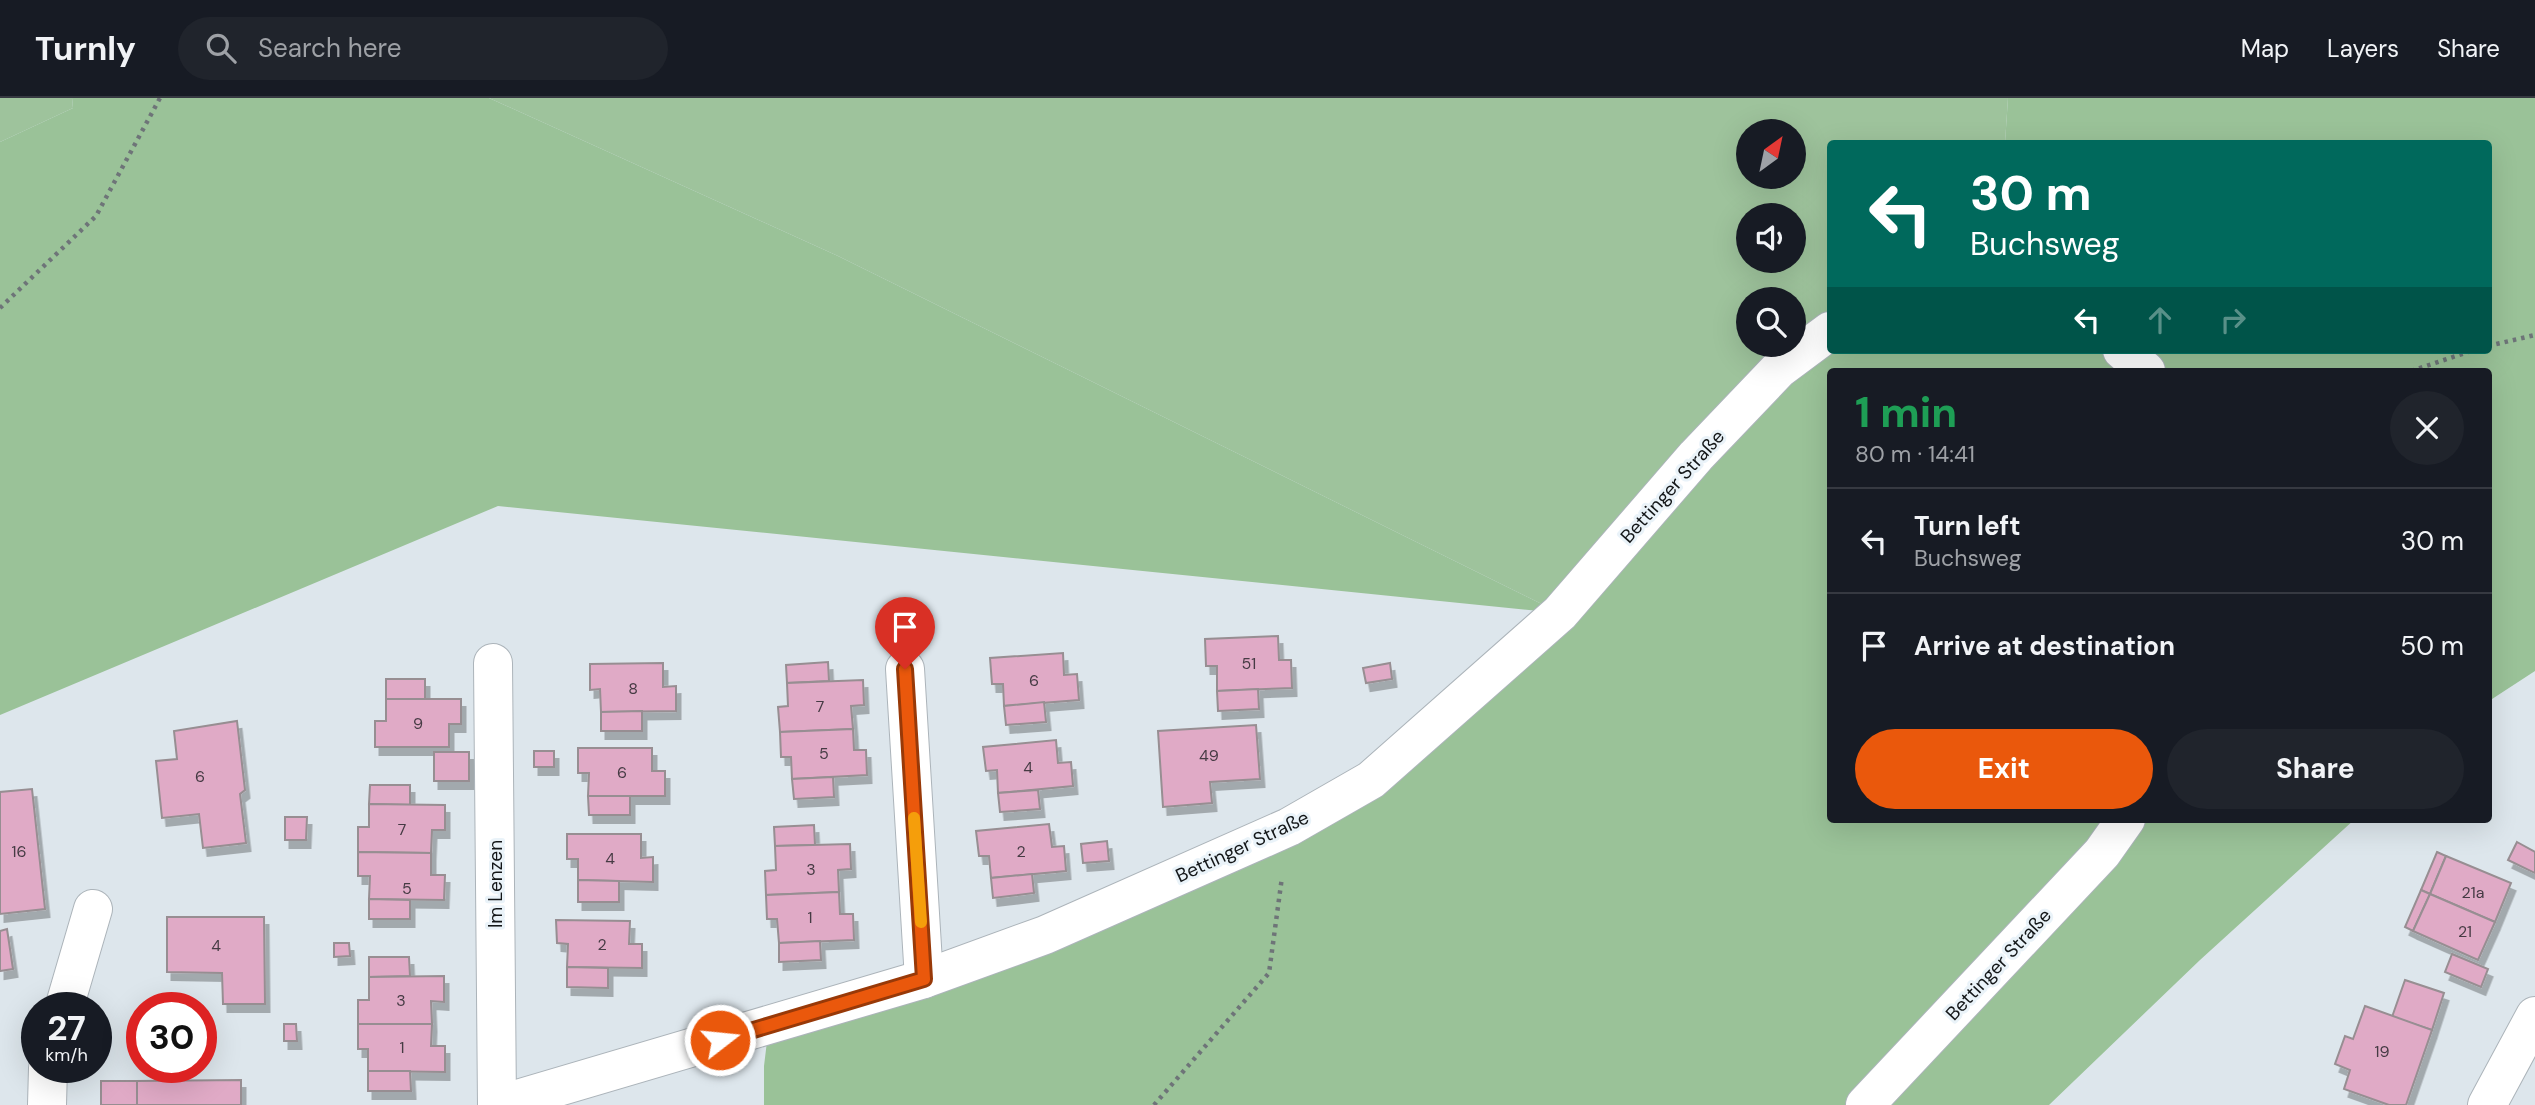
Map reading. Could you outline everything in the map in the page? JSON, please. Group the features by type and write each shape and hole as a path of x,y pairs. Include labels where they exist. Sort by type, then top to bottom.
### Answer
{"street":[{"name":"Bettinger Straße","path":"497,1105 924,979 1045,935 1289,827 1371,780 1560,613 1696,456 1779,369 1827,333"},
{"path":"2127,354 2143,368"},
{"name":"Im Lenzen","path":"493,663 497,1105"},
{"path":"905,669 924,979"},
{"name":"Bettinger Straße","path":"1865,1105 2102,853 2123,823"},
{"path":"69,992 93,909"},
{"path":"2487,1105 2535,1016"},
{"path":"47,1105 48,1083"}],"path":[{"path":"0,308 96,216 159,98"},
{"path":"2492,345 2535,335"},
{"path":"2420,368 2462,354"},
{"path":"1154,1105 1269,973 1289,827"}],"green space":[{"path":"0,98 72,98 73,108 0,142"},
{"path":"72,98 489,98 838,256 1560,613 1696,456 1827,352 2492,354 2492,140 2005,140 2008,98 2535,98 2535,671 2492,699 2492,368 1827,368 1827,823 2351,823 2200,960 2049,1105 764,1105 764,1066 769,1025 1289,827 1559,613 498,506 0,715 0,142 73,108"},
{"path":"489,98 2008,98 2005,140 1827,140 1827,334 1806,356 1806,287 1736,287 1736,357 1805,357 1560,613 838,256"}],"building":[{"path":"1278,636 1279,660 1291,660 1292,688 1217,691 1217,666 1206,666 1205,639"},
{"path":"1063,653 1064,675 1077,674 1079,700 1004,706 1003,684 992,684 990,658"},
{"path":"828,662 829,681 787,683 786,665"},
{"path":"663,663 663,687 676,686 676,711 601,712 600,689 590,690 590,664"},
{"path":"1390,663 1392,679 1366,683 1363,668"},
{"path":"386,679 425,679 425,699 386,699"},
{"path":"863,680 864,705 851,706 853,729 780,732 778,707 788,706 787,683"},
{"path":"1258,689 1259,709 1218,711 1217,691"},
{"path":"386,699 461,699 461,724 449,724 449,747 375,747 375,721 386,721"},
{"path":"1044,702 1046,722 1006,725 1004,706"},
{"path":"642,711 642,731 601,731 601,712"},
{"path":"237,721 245,790 240,794 246,843 203,848 199,814 162,818 156,761 177,759 174,731"},
{"path":"1256,725 1260,779 1210,782 1212,803 1163,807 1158,731"},
{"path":"853,729 854,750 866,750 867,775 792,779 791,757 781,757 780,732"},
{"path":"1056,740 1058,763 1071,762 1073,786 998,793 997,770 986,771 983,747"},
{"path":"578,748 652,748 652,771 665,771 665,796 588,796 589,773 578,773"},
{"path":"534,751 554,751 554,767 534,767"},
{"path":"434,752 469,752 469,781 434,781"},
{"path":"833,777 834,797 794,799 792,779"},
{"path":"370,785 410,785 410,805 369,804"},
{"path":"32,789 45,909 0,914 0,792"},
{"path":"1038,790 1040,809 1000,812 998,793"},
{"path":"588,796 630,796 630,815 589,815"},
{"path":"369,804 445,805 445,830 432,830 431,853 358,852 358,827 369,827"},
{"path":"285,817 307,817 306,840 285,840"},
{"path":"1049,824 1052,847 1064,846 1066,871 991,878 989,856 979,856 976,831"},
{"path":"814,825 815,845 775,846 774,827"},
{"path":"567,834 641,834 641,858 653,857 653,882 578,880 578,859 567,859"},
{"path":"1107,841 1109,861 1083,863 1081,844"},
{"path":"2517,842 2535,852 2535,873 2508,860"},
{"path":"850,844 851,869 838,870 839,892 766,895 765,871 776,870 775,846"},
{"path":"358,852 431,853 431,875 445,875 444,900 369,899 370,876 358,876"},
{"path":"2437,852 2446,856 2430,894 2421,890"},
{"path":"2446,856 2511,883 2495,922 2430,894"},
{"path":"1032,874 1034,893 993,898 991,878"},
{"path":"578,880 619,881 619,902 578,902"},
{"path":"2421,890 2430,894 2413,931 2405,927"},
{"path":"839,892 840,914 853,914 854,940 779,943 777,919 767,919 766,895"},
{"path":"2430,894 2495,922 2478,960 2413,931"},
{"path":"369,899 410,900 410,919 369,919"},
{"path":"167,917 264,917 265,1004 223,1004 222,973 167,972"},
{"path":"556,920 630,921 629,944 642,944 642,968 567,967 568,944 557,943"},
{"path":"7,929 13,969 0,971 0,931"},
{"path":"820,941 821,960 779,962 779,943"},
{"path":"334,943 349,943 350,956 334,957"},
{"path":"2452,954 2488,969 2481,987 2445,972"},
{"path":"369,957 409,957 410,976 369,977"},
{"path":"567,967 608,968 608,988 567,987"},
{"path":"444,976 444,1002 431,1001 432,1024 358,1024 358,1000 369,1000 369,977"},
{"path":"2405,980 2444,993 2432,1030 2392,1017"},
{"path":"2365,1006 2432,1030 2406,1105 2389,1105 2344,1089 2350,1070 2335,1064 2345,1036 2353,1039"},
{"path":"284,1024 296,1024 297,1041 284,1041"},
{"path":"358,1024 432,1024 431,1046 445,1046 445,1072 368,1071 368,1049 358,1049"},
{"path":"368,1071 410,1071 411,1091 368,1091"},
{"path":"217,1080 241,1080 241,1105 137,1105 137,1083 217,1083"},
{"path":"101,1083 137,1083 137,1105 101,1105"}],"slow traffic":[{"path":"914,818 921,922"}],"route":[{"path":"720,1040 924,979 905,669"}]}
